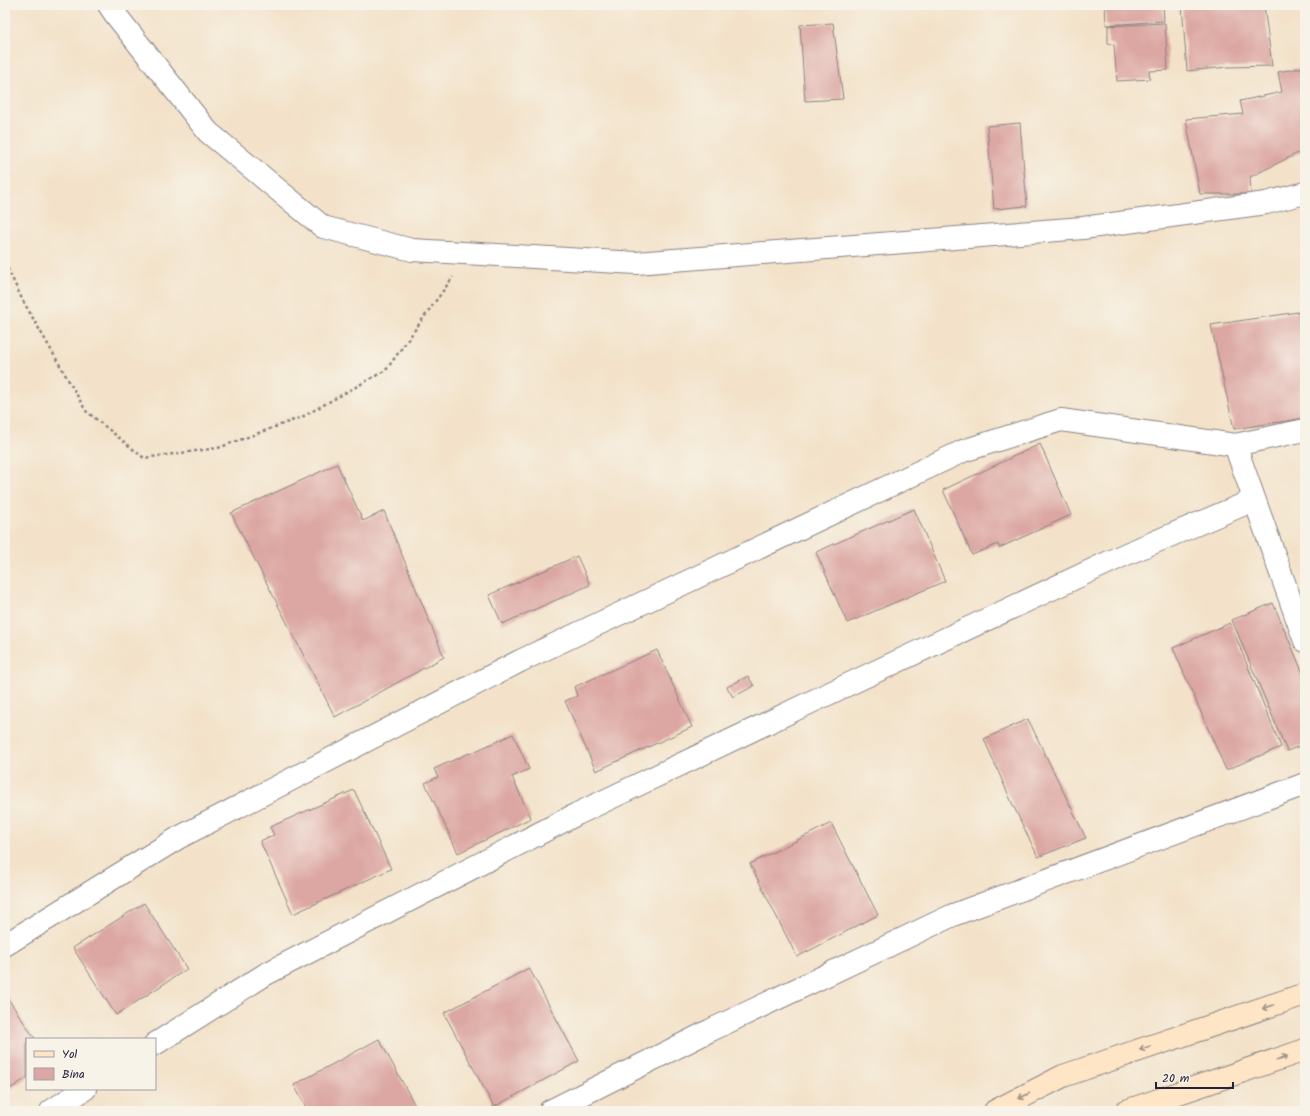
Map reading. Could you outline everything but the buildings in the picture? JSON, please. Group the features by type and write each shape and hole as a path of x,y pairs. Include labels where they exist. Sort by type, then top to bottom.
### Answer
{"main road":[{"path":"995,1111 1064,1076 1305,994"},
{"path":"1126,1111 1305,1050"}],"street":[{"path":"109,5 208,132 323,227 412,250 636,263 1083,228 1266,203 1305,193"},
{"path":"5,945 178,838 513,665 964,451 1061,420 1234,445 1305,430"},
{"path":"1234,445 1305,641"},
{"path":"156,1043 266,974 577,814 818,698 1124,555 1254,500"},
{"path":"550,1111 711,1030 954,914 1305,784"},
{"path":"51,1111 83,1090"}],"path":[{"path":"5,263 22,299 86,411 144,458 218,448 302,417 386,370 470,253"}]}
